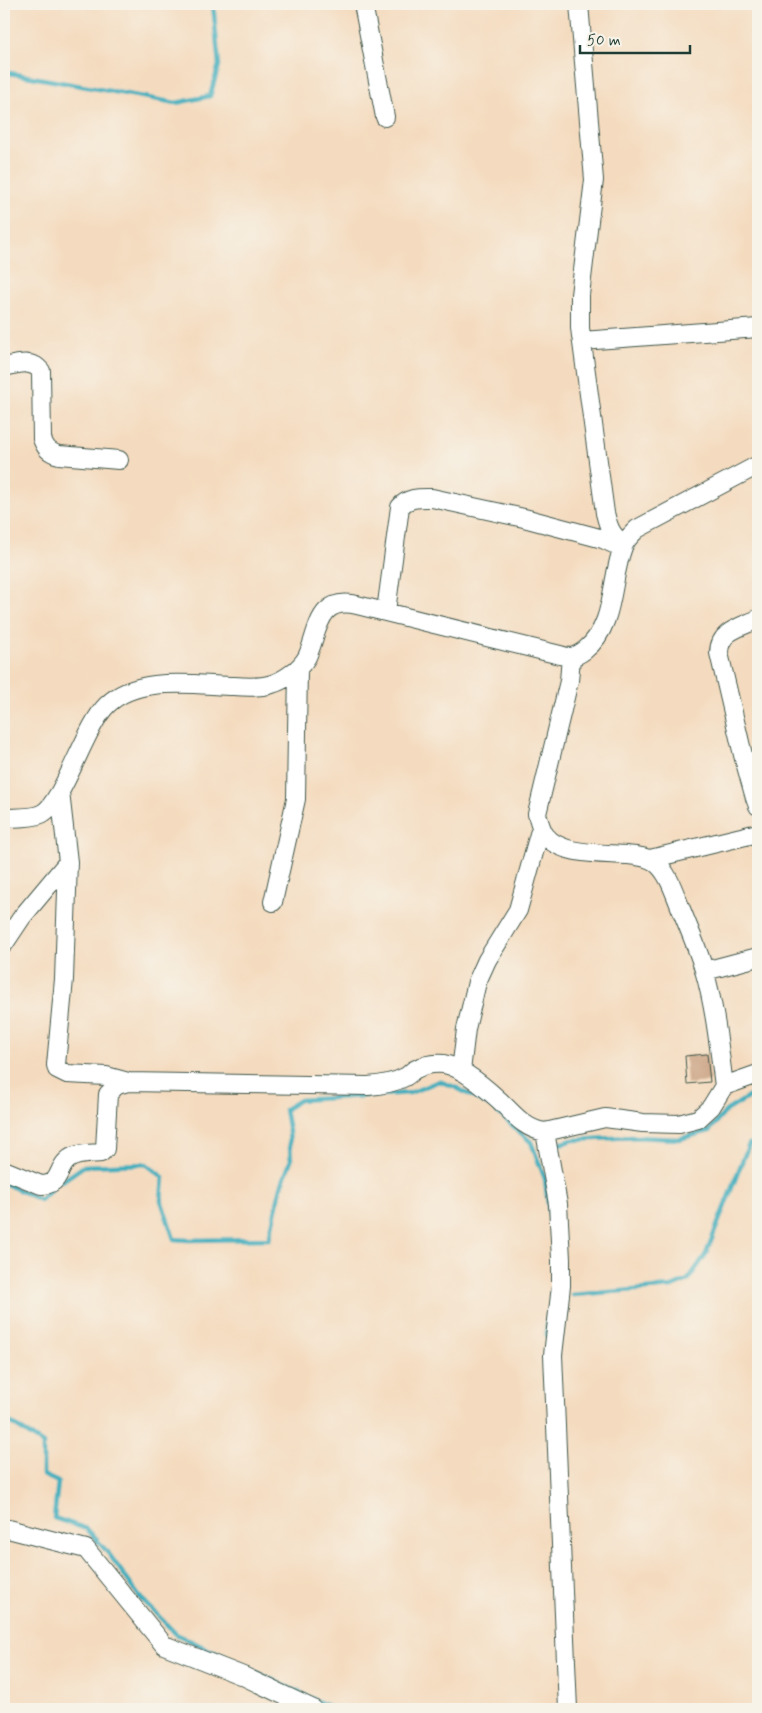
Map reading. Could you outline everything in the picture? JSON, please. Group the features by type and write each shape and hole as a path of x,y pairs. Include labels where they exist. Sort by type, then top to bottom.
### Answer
{"street":[{"path":"362,4 385,116"},
{"path":"579,4 594,180 580,295 580,328 605,513 613,536 623,547"},
{"path":"582,342 758,328"},
{"path":"4,367 30,364 37,366 41,371 42,439 50,453 119,460"},
{"path":"4,818 40,815 46,812 60,792 97,717 107,705 124,693 144,685 251,687 271,684 286,678 298,668 306,657 322,615 328,609 348,603 571,657 578,655 588,647 603,627 612,597 620,557 630,535 637,529 758,465"},
{"path":"386,611 400,507 407,500 432,498 524,518 603,539 623,547"},
{"path":"758,619 724,635 719,644 719,653 758,806"},
{"path":"571,657 570,681 538,814 541,827 545,836 561,848 574,851 632,855 650,859 663,872 675,895 705,971 714,1010 724,1086"},
{"path":"273,902 296,799 298,668"},
{"path":"60,792 68,862 64,979 56,1065 58,1069 67,1074 106,1076 128,1082 368,1086 388,1084 406,1077 428,1064 444,1064 461,1071 497,1098 521,1122 535,1130 545,1132 606,1118 642,1123 679,1124 698,1119 711,1106 724,1086 758,1074"},
{"path":"461,1071 466,1028 477,982 487,960 518,910 541,827"},
{"path":"650,859 758,833"},
{"path":"4,944 22,917 68,862"},
{"path":"705,971 758,957"},
{"path":"4,1170 41,1185 48,1185 56,1180 64,1164 71,1157 102,1153 105,1149 108,1094 117,1085 128,1082"},
{"path":"545,1132 558,1204 560,1250 561,1286 553,1355 568,1709"},
{"path":"4,1528 86,1549 164,1645 243,1676 313,1709"}],"building":[{"path":"707,1054 710,1082 687,1084 685,1056"}],"waterway":[{"path":"4,72 176,103 210,96 219,65 213,4"},
{"path":"61,1182 84,1166 146,1164 163,1177 161,1200 174,1239 269,1239 281,1187 291,1160 285,1109 300,1100 410,1093 439,1081 457,1088 492,1107 531,1142 545,1179 550,1220"},
{"path":"559,1144 573,1140 634,1137 679,1139 709,1131 726,1111 758,1091"},
{"path":"573,1295 672,1287 688,1280 706,1254 749,1144 758,1143"},
{"path":"4,1183 40,1200 51,1190"},
{"path":"547,1336 547,1322 551,1306"},
{"path":"4,1418 43,1444 43,1475 58,1482 54,1518 87,1529 109,1554 139,1596 176,1634 334,1709"}]}
